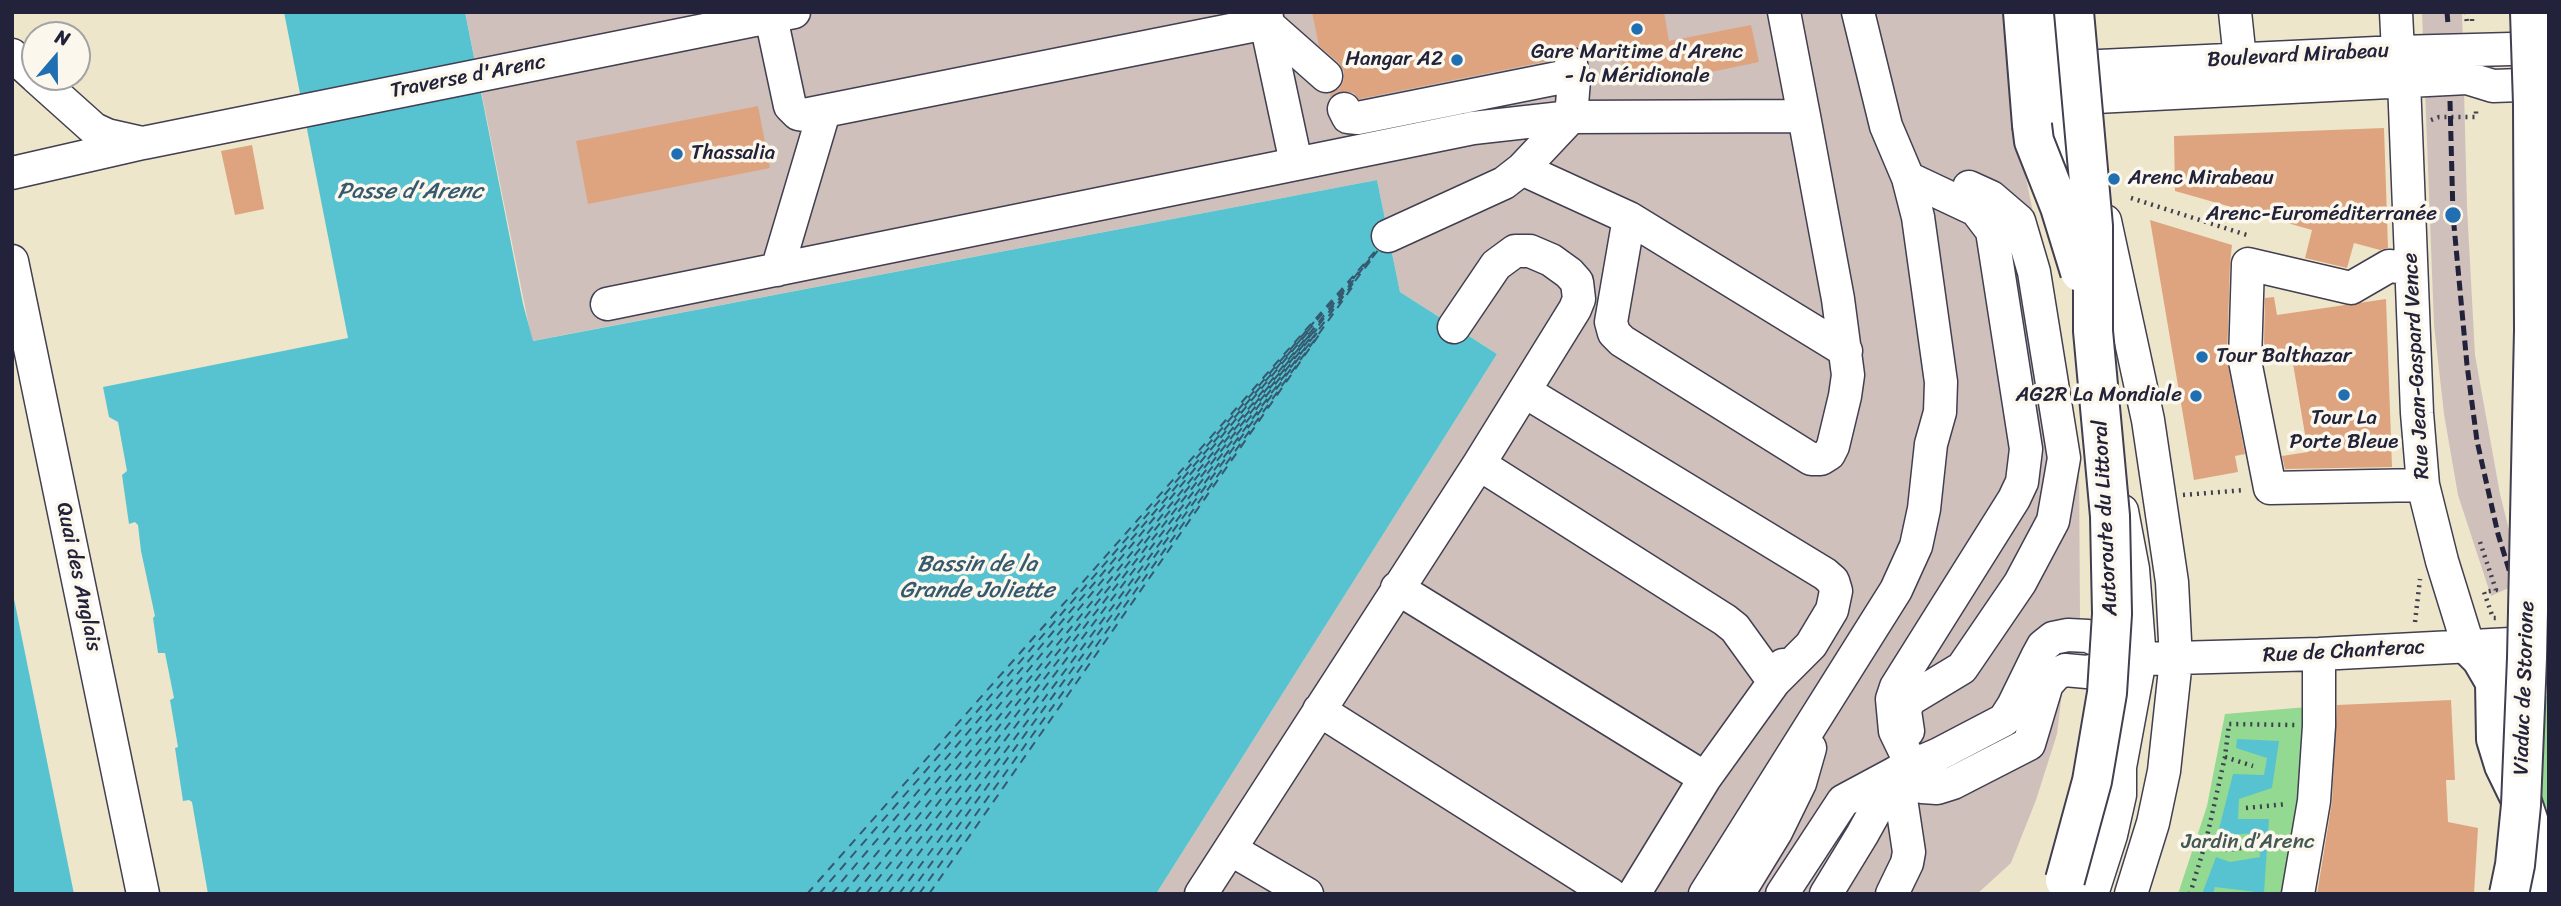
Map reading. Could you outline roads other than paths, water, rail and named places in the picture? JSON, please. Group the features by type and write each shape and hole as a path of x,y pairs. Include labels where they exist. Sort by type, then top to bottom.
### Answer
{"highway":[{"path":"2023,12 2034,141 2076,253 2093,331"},
{"name":"Autoroute du Littoral","path":"2060,894 2092,781 2108,693 2112,614 2110,516 2093,331 2092,226 2074,12"},
{"name":"Viaduc de Storione","path":"2509,894 2515,865 2523,771 2530,482 2534,303 2530,12"},
{"path":"2538,643 2513,650 2502,665 2495,682 2496,739 2535,840 2542,894"},
{"path":"2468,645 2481,658 2495,682"}],"street":[{"path":"1629,218 1611,322 1614,333 1622,341 1811,459 1821,459 1829,454 1846,396 1846,351 1784,12"},
{"path":"1705,894 1896,590 1916,546 1924,509 1931,444 1940,412 1941,382 1920,226 1904,167 1886,126 1858,12"},
{"path":"2042,12 2056,132 2133,569 2140,659 2120,767 2120,795 2111,835 2092,894"},
{"path":"2081,12 2098,182 2113,264 2148,420 2172,582 2176,660 2164,771 2153,824 2132,894"},
{"path":"2235,12 2240,59"},
{"name":"Rue Jean-Gaspard Vence","path":"2396,12 2423,485 2442,561 2468,645"},
{"path":"783,15 790,106 804,116 1267,18"},
{"name":"Traverse d'Arenc","path":"12,173 143,143 783,15"},
{"path":"1267,18 1326,76"},
{"path":"1267,18 1296,163"},
{"name":"Boulevard Mirabeau","path":"2052,100 2401,67 2549,48"},
{"name":"Boulevard Mirabeau","path":"2048,69 2240,59 2401,67 2468,78 2493,86 2549,84"},
{"path":"1344,108 1348,117 1357,118 1572,70 1574,92 1570,117 1522,169 1504,183 1388,236"},
{"name":"Traverse d'Arenc","path":"51,91 94,129 107,135 143,143"},
{"path":"777,270 824,112"},
{"path":"607,304 1473,128 1570,117 1804,116"},
{"path":"1826,894 1900,771 1906,725 1905,711 1909,700 1955,674 1968,662 2049,533 2057,505 2064,458 2034,272 2009,240 1992,231 1976,210 1904,167"},
{"path":"1522,169 1629,218 1846,351"},
{"path":"1892,894 1907,863 1909,852 1892,699 1896,687 2022,482 2025,462 2023,424 2009,240"},
{"path":"1201,894 1479,464 1575,309 1579,299 1579,287 1575,278 1551,260 1535,253 1514,251 1496,265 1454,327"},
{"name":"Quai des Anglais","path":"12,261 143,894"},
{"path":"2411,268 2389,266 2351,288 2248,264 2245,360 2270,488 2423,485"},
{"path":"1524,391 1813,566 1833,581 1836,591 1826,620 1811,645 1774,682"},
{"path":"1479,464 1725,620 1735,628 1774,682"},
{"path":"1397,588 1705,778"},
{"path":"1634,894 1705,778 1774,682 1810,614"},
{"name":"Rue de Chanterac","path":"1900,771 1922,787 1937,788 1953,783 2029,744 2050,679 2065,670 2087,672 2140,659 2176,660 2538,643"},
{"path":"2298,894 2314,801 2319,726 2319,654"},
{"path":"1738,894 1776,832 1800,783 1816,728 1831,694"},
{"path":"1319,710 1611,894"},
{"path":"1782,894 1843,801 1900,771"},
{"path":"1803,894 1900,771"},
{"path":"1230,849 1307,894"}],"water":[{"name":"Bassin de la Grande Joliette","path":"284,12 465,12 523,304 533,341 1377,180 1400,292 1497,354 1156,894 208,894 192,802 183,801 170,700 174,698 165,653 158,653 153,618 155,616 138,525 135,522 129,524 122,475 127,471 118,422 109,417 103,387 348,338"},
{"path":"12,589 74,894 12,894"},
{"path":"2237,739 2279,741 2272,788 2239,799 2238,819 2269,819 2264,893 2215,887 2213,894 2202,894 2216,857 2230,862 2260,857 2258,833 2227,835 2219,829 2233,774 2264,775 2267,758 2236,748"}],"railway":[{"path":"2447,12 2448,24"},
{"path":"2450,101 2453,215 2477,441 2498,534 2514,586"}],"place":[{"name":"Gare Maritime d'Arenc - la Méridionale","path":"1637,29"},
{"name":"Hangar A2","path":"1457,60"},
{"name":"Thassalia","path":"677,154"},
{"name":"Arenc Mirabeau","path":"2114,179"},
{"name":"Arenc-Euroméditerranée","path":"2453,215"},
{"name":"Tour Balthazar","path":"2202,357"},
{"name":"Tour La Porte Bleue","path":"2344,395"},
{"name":"AG2R La Mondiale","path":"2196,396"}],"water label":[{"name":"Passe d'Arenc","path":"410,192"}],"park label":[{"name":"Jardin d’Arenc","path":"2248,843"}]}
